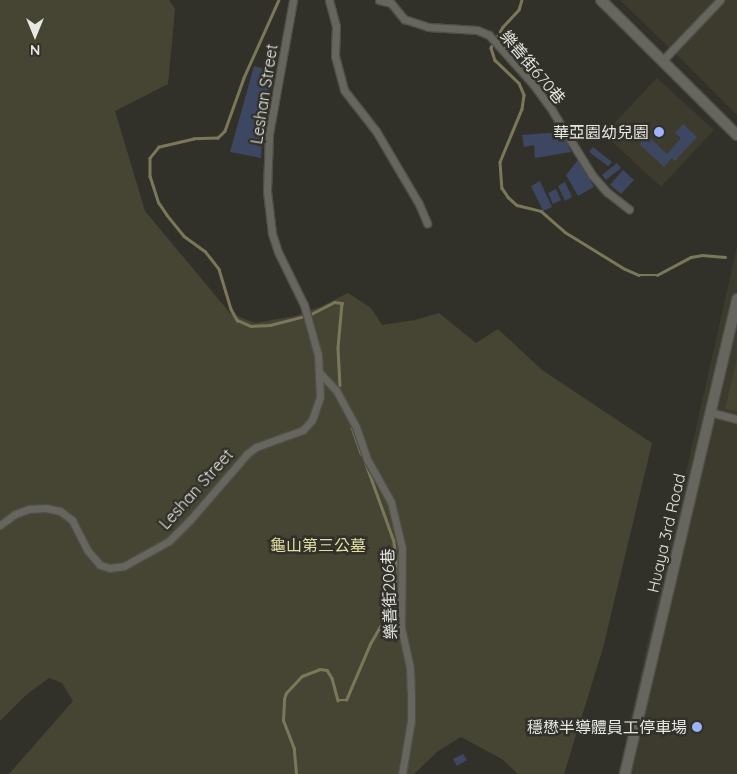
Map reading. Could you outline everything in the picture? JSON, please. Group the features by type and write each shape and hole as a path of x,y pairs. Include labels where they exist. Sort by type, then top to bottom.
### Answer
{"street":[{"name":"Leshan Street","path":"0,525 15,514 29,509 46,508 60,511 72,520 88,551 100,565 110,568 124,566 169,540 190,520 246,454 256,448 303,430 312,420 318,409 320,397 319,372 310,322 304,305 278,252 272,233 267,191 270,126 293,0"},
{"path":"329,0 336,26 335,56 344,90 376,131 419,204 427,223"},
{"name":"樂善街670巷","path":"379,0 392,3 404,19 428,27 477,30 489,35 533,84 558,119 592,175 607,192 629,209"},
{"path":"602,0 737,135"},
{"path":"663,60 720,0"},
{"name":"Huaya 3rd Road","path":"624,774 737,299"},
{"name":"樂善街206巷","path":"319,372 336,390 356,427 367,459 391,502 402,548 401,627 410,668 411,721 402,774"},
{"path":"710,412 737,419"}],"shaded area":[{"path":"620,0 737,0 737,115 682,60"},
{"name":"華亞園幼兒園","path":"657,78 714,130 661,187 604,134"},
{"path":"737,246 737,774 618,774 720,322"}],"green space":[{"name":"龜山第三公墓","path":"0,0 169,0 175,9 168,84 115,111 145,211 230,313 255,323 295,316 322,306 348,293 371,308 382,325 415,320 439,313 476,343 498,329 542,370 652,443 603,648 564,774 518,774 502,759 461,737 437,752 414,774 9,774 73,701 62,683 49,678 26,695 0,721"},
{"path":"737,359 737,411 725,409"}],"building":[{"path":"254,66 272,71 263,122 261,158 230,152"},
{"path":"683,124 697,137 675,161 672,158 664,167 639,144 647,135 667,154 681,138 675,133"},
{"path":"562,132 571,152 535,158 534,145 524,147 522,135"},
{"path":"593,147 612,162 608,166 589,152"},
{"path":"578,160 594,187 578,196 566,175"},
{"path":"617,163 621,168 606,180 602,175"},
{"path":"623,170 634,180 621,194 610,185"},
{"path":"540,181 552,207 543,211 531,186"},
{"path":"565,182 572,197 565,201 558,186"},
{"path":"556,189 561,200 553,204 548,193"},
{"path":"463,754 467,760 457,766 453,759"}],"waterway":[{"path":"279,0 244,78 225,131 218,138 194,139 159,147 150,158 150,176 159,203 167,215 184,236 205,251 219,269 231,309 237,320 251,326 270,325 309,315 334,302 342,303 338,348 340,385"},
{"path":"522,0 519,10 503,27 491,48 495,60 519,83 524,95 522,109 500,162 502,188 508,197 517,205 541,211 565,232 625,269 639,275 657,275 691,257 702,255 725,257"},
{"path":"352,427 361,453"},
{"path":"296,774 294,749 283,721 286,693 302,676 320,669 327,670 332,678 338,700 346,700 370,644 380,627 388,621 394,601 398,575 393,540 364,460"}],"place":[{"name":"華亞園幼兒園","path":"659,132"},
{"name":"穩懋半導體員工停車場","path":"697,727"}]}
